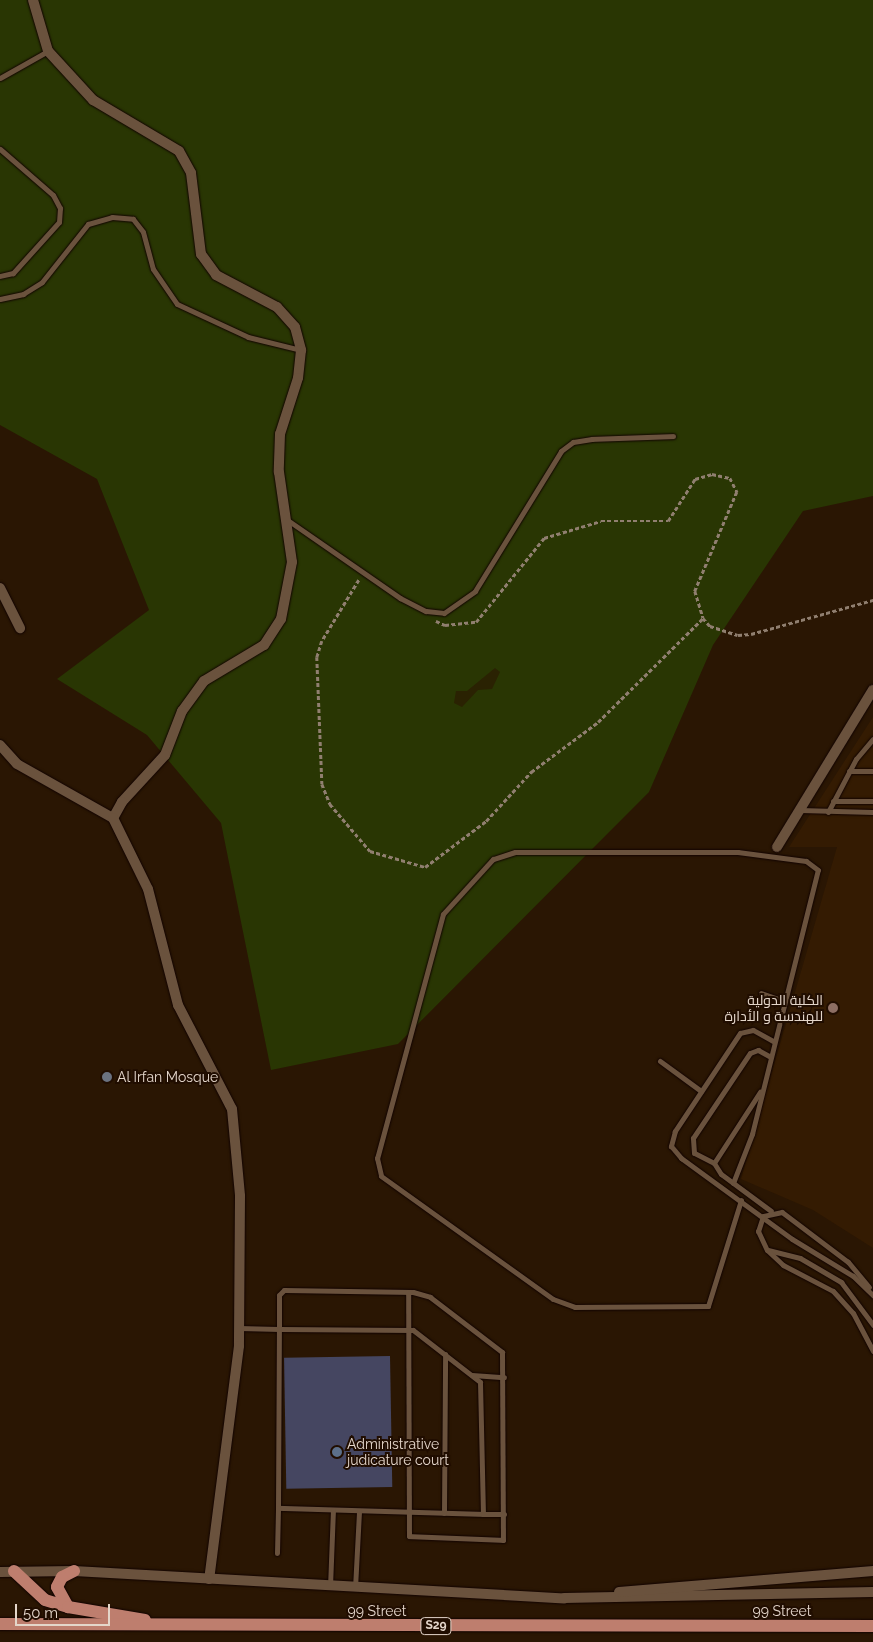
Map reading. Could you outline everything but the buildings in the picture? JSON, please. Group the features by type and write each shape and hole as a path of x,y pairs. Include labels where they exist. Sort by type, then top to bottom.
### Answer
{"main road":[{"path":"14,1571 45,1600 68,1607 161,1625"},
{"path":"68,1607 57,1587 62,1577 74,1571"},
{"name":"99 Street","path":"0,1624 873,1626"}],"street":[{"path":"33,0 48,51 93,100 179,151 192,173 201,254 216,274 277,306 295,327 301,350 298,378 280,434 279,472 292,562 281,620 264,644 204,681 182,711 165,755 122,802 113,818"},
{"path":"0,588 20,628"},
{"path":"775,851 873,690"},
{"path":"0,745 17,764 113,818 148,889 178,1005 232,1109 240,1196 239,1328 209,1578"},
{"path":"0,1572 74,1571 330,1587 564,1598 873,1592"},
{"path":"564,1598 873,1571"}],"lane":[{"path":"0,78 48,51"},
{"path":"0,149 53,195 60,208 59,222 13,273 0,276"},
{"path":"0,299 23,294 42,282 88,224 112,217 133,218 143,232 153,269 177,304 248,337 301,350"},
{"path":"286,519 426,611 444,613 474,591 561,451 573,442 673,436"},
{"path":"828,812 849,771 873,739"},
{"path":"849,771 873,772"},
{"path":"833,802 873,801"},
{"path":"800,810 873,812"},
{"path":"733,1183 748,1149 769,1056 818,878 813,864 775,851 514,852 492,859 443,914 376,1164 381,1176 467,1241 553,1299 576,1307 708,1306 741,1200"},
{"path":"761,993 784,1001"},
{"path":"773,1041 753,1030 740,1033 671,1138 675,1153 763,1216 846,1271 873,1294"},
{"path":"691,1165 697,1157 693,1138 747,1056 758,1050 769,1056"},
{"path":"660,1062 701,1092"},
{"path":"714,1163 762,1088"},
{"path":"697,1157 714,1163 733,1183 770,1211 782,1212 830,1247 873,1294"},
{"path":"770,1211 763,1216 758,1231 768,1250 784,1265 833,1291 853,1313 873,1351"},
{"path":"768,1250 800,1258 835,1278 860,1303 873,1325"},
{"path":"277,1553 278,1329 279,1295 284,1290 408,1292 430,1297 502,1352 504,1377 503,1540 415,1539 408,1533 405,1329 408,1292"},
{"path":"239,1328 413,1330 445,1354 471,1375 482,1388 484,1514"},
{"path":"444,1513 445,1354"},
{"path":"471,1375 504,1377"},
{"path":"278,1508 504,1514"},
{"path":"330,1587 333,1510"},
{"path":"355,1588 359,1511"}],"path":[{"path":"426,611 445,625 476,622 544,538 601,521 668,521 695,479 723,474 736,484 737,492 695,590 703,618 718,630 738,635 873,600"},
{"path":"364,572 322,641 317,657 322,784 336,812 370,851 425,867 486,821 531,772 598,722 703,618"}],"shaded area":[{"name":"الكلية الدولية للهندسة و الأدارة","path":"873,717 873,1248 813,1210 741,1179 837,847 789,847"}],"green space":[{"path":"0,0 873,0 873,496 803,511 713,645 649,792 398,1044 271,1070 221,823 147,735 57,679 149,610 97,479 0,425"}],"sand":[{"path":"495,668 500,672 492,689 478,690 462,707 454,703 456,691 467,691"}],"place":[{"name":"الكلية الدولية للهندسة و الأدارة","path":"833,1008"},
{"name":"Al Irfan Mosque","path":"107,1077"},
{"name":"Administrative judicature court","path":"337,1452"}]}
